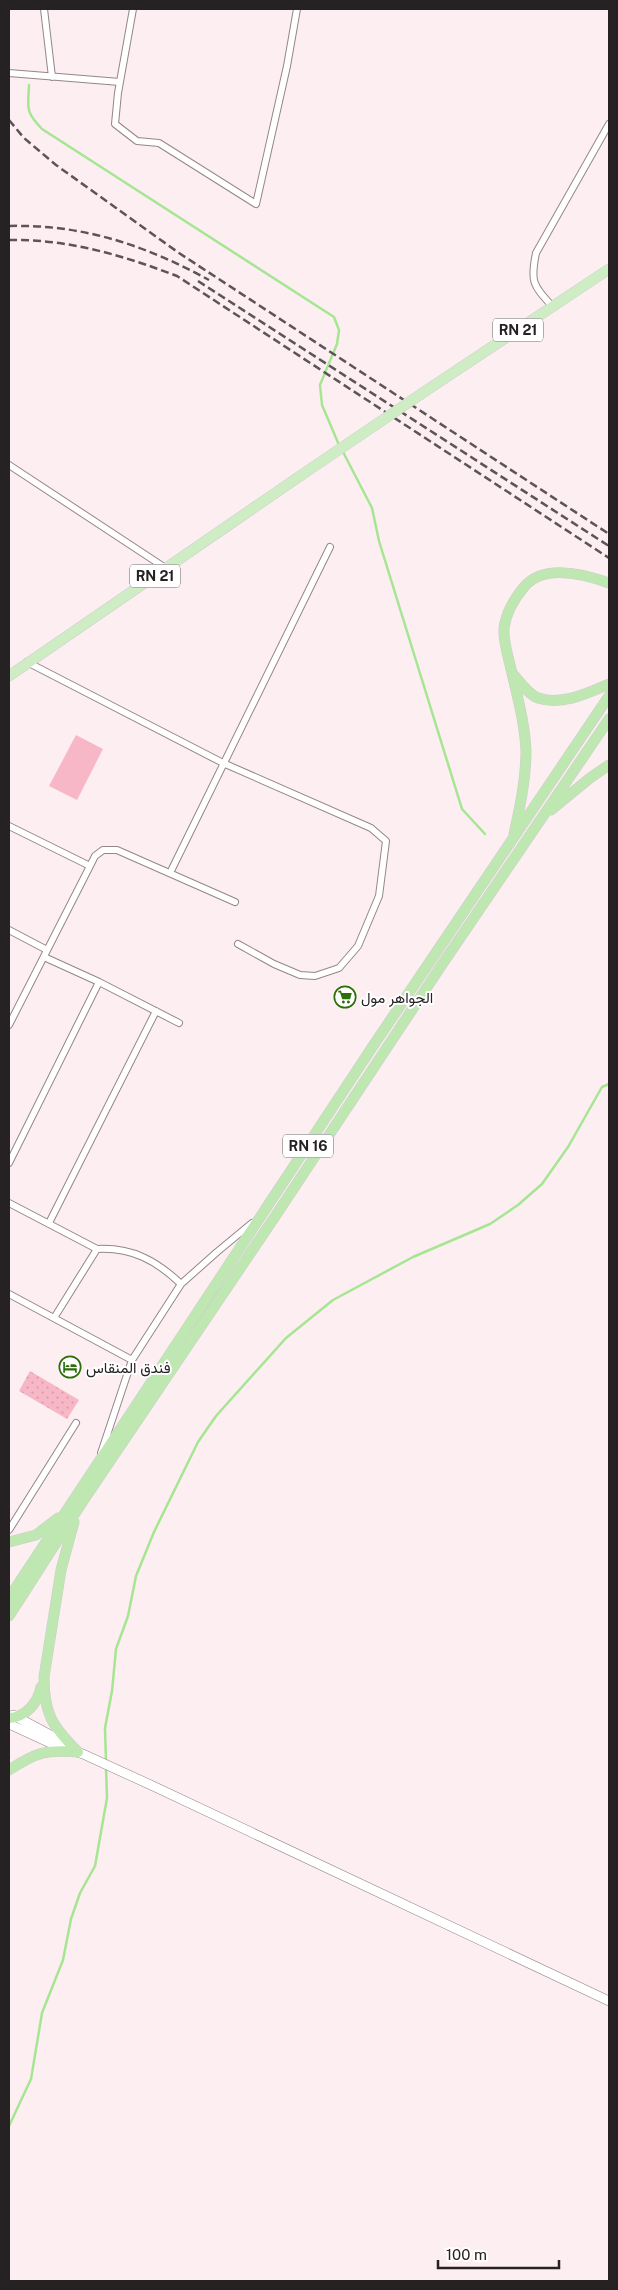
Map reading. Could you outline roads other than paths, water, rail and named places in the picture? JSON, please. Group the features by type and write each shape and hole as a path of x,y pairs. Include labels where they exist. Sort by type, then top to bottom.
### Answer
{"highway":[{"path":"512,840 520,808 526,750 522,719 511,672 504,629 507,614 514,599 528,582 547,574 570,573 585,575 609,583"},
{"path":"511,672 526,690 538,698 552,700 569,699 609,684"},
{"name":"RN 16","path":"9,1598 373,1046 609,696"},
{"name":"RN 16","path":"9,1616 80,1504 609,719"},
{"path":"541,819 590,778 609,765"},
{"path":"11,1718 32,1707 36,1702 44,1677 64,1556 80,1504"},
{"path":"9,1542 36,1535 68,1509"},
{"path":"44,1677 44,1693 49,1718 57,1731 80,1753"},
{"path":"9,1770 30,1757 46,1751 80,1753"}],"main road":[{"name":"RN 21","path":"9,676 300,476 609,269"},
{"path":"11,1718 58,1738 80,1753 154,1786 609,2001"}],"street":[{"path":"44,9 52,78"},
{"path":"133,9 120,82 115,124 137,141 159,143 256,204 287,66 297,9"},
{"path":"9,74 120,82"},
{"path":"552,306 535,287 533,270 536,253 558,218 609,124"},
{"path":"9,465 167,569"},
{"path":"170,874 223,762 330,548"},
{"path":"27,662 223,762 371,828 386,841 379,896 358,946 339,968 316,976 300,974 274,964 238,944"},
{"path":"9,826 90,866"},
{"path":"9,1025 90,866 99,852 112,848 235,902"},
{"path":"9,930 47,950"},
{"path":"44,957 99,982 180,1023"},
{"path":"9,1163 99,982"},
{"path":"48,1223 156,1011"},
{"path":"9,1203 97,1249 113,1248 144,1256 171,1274 181,1284"},
{"path":"98,1464 132,1360 181,1284 263,1215"},
{"path":"54,1318 97,1249"},
{"path":"9,1294 132,1360"},
{"path":"9,1530 76,1423"}],"waterway":[{"path":"29,85 30,113 42,129 334,317 339,330 337,344 320,385 322,405 339,445"},
{"path":"342,450 372,508 379,541 462,809 485,834"},
{"path":"106,1761 105,1728 112,1691 116,1649 128,1616 136,1576 154,1532 198,1442 216,1416 286,1338 333,1300 413,1257 490,1224 518,1205 542,1184 568,1147 602,1087 609,1084"},
{"path":"9,2126 31,2079 42,2013 63,1960 71,1919 80,1893 95,1866 107,1798 106,1767"}],"railway":[{"path":"9,120 24,138 56,165 179,253 609,534"},
{"path":"9,226 36,226 62,229 112,239 161,257 209,280"},
{"path":"9,240 31,240 74,245 136,261 177,276 609,558"},
{"path":"198,281 609,546"}],"place":[{"name":"الجواهر مول","path":"345,997"},
{"name":"فندق المنقاس","path":"70,1367"}]}
